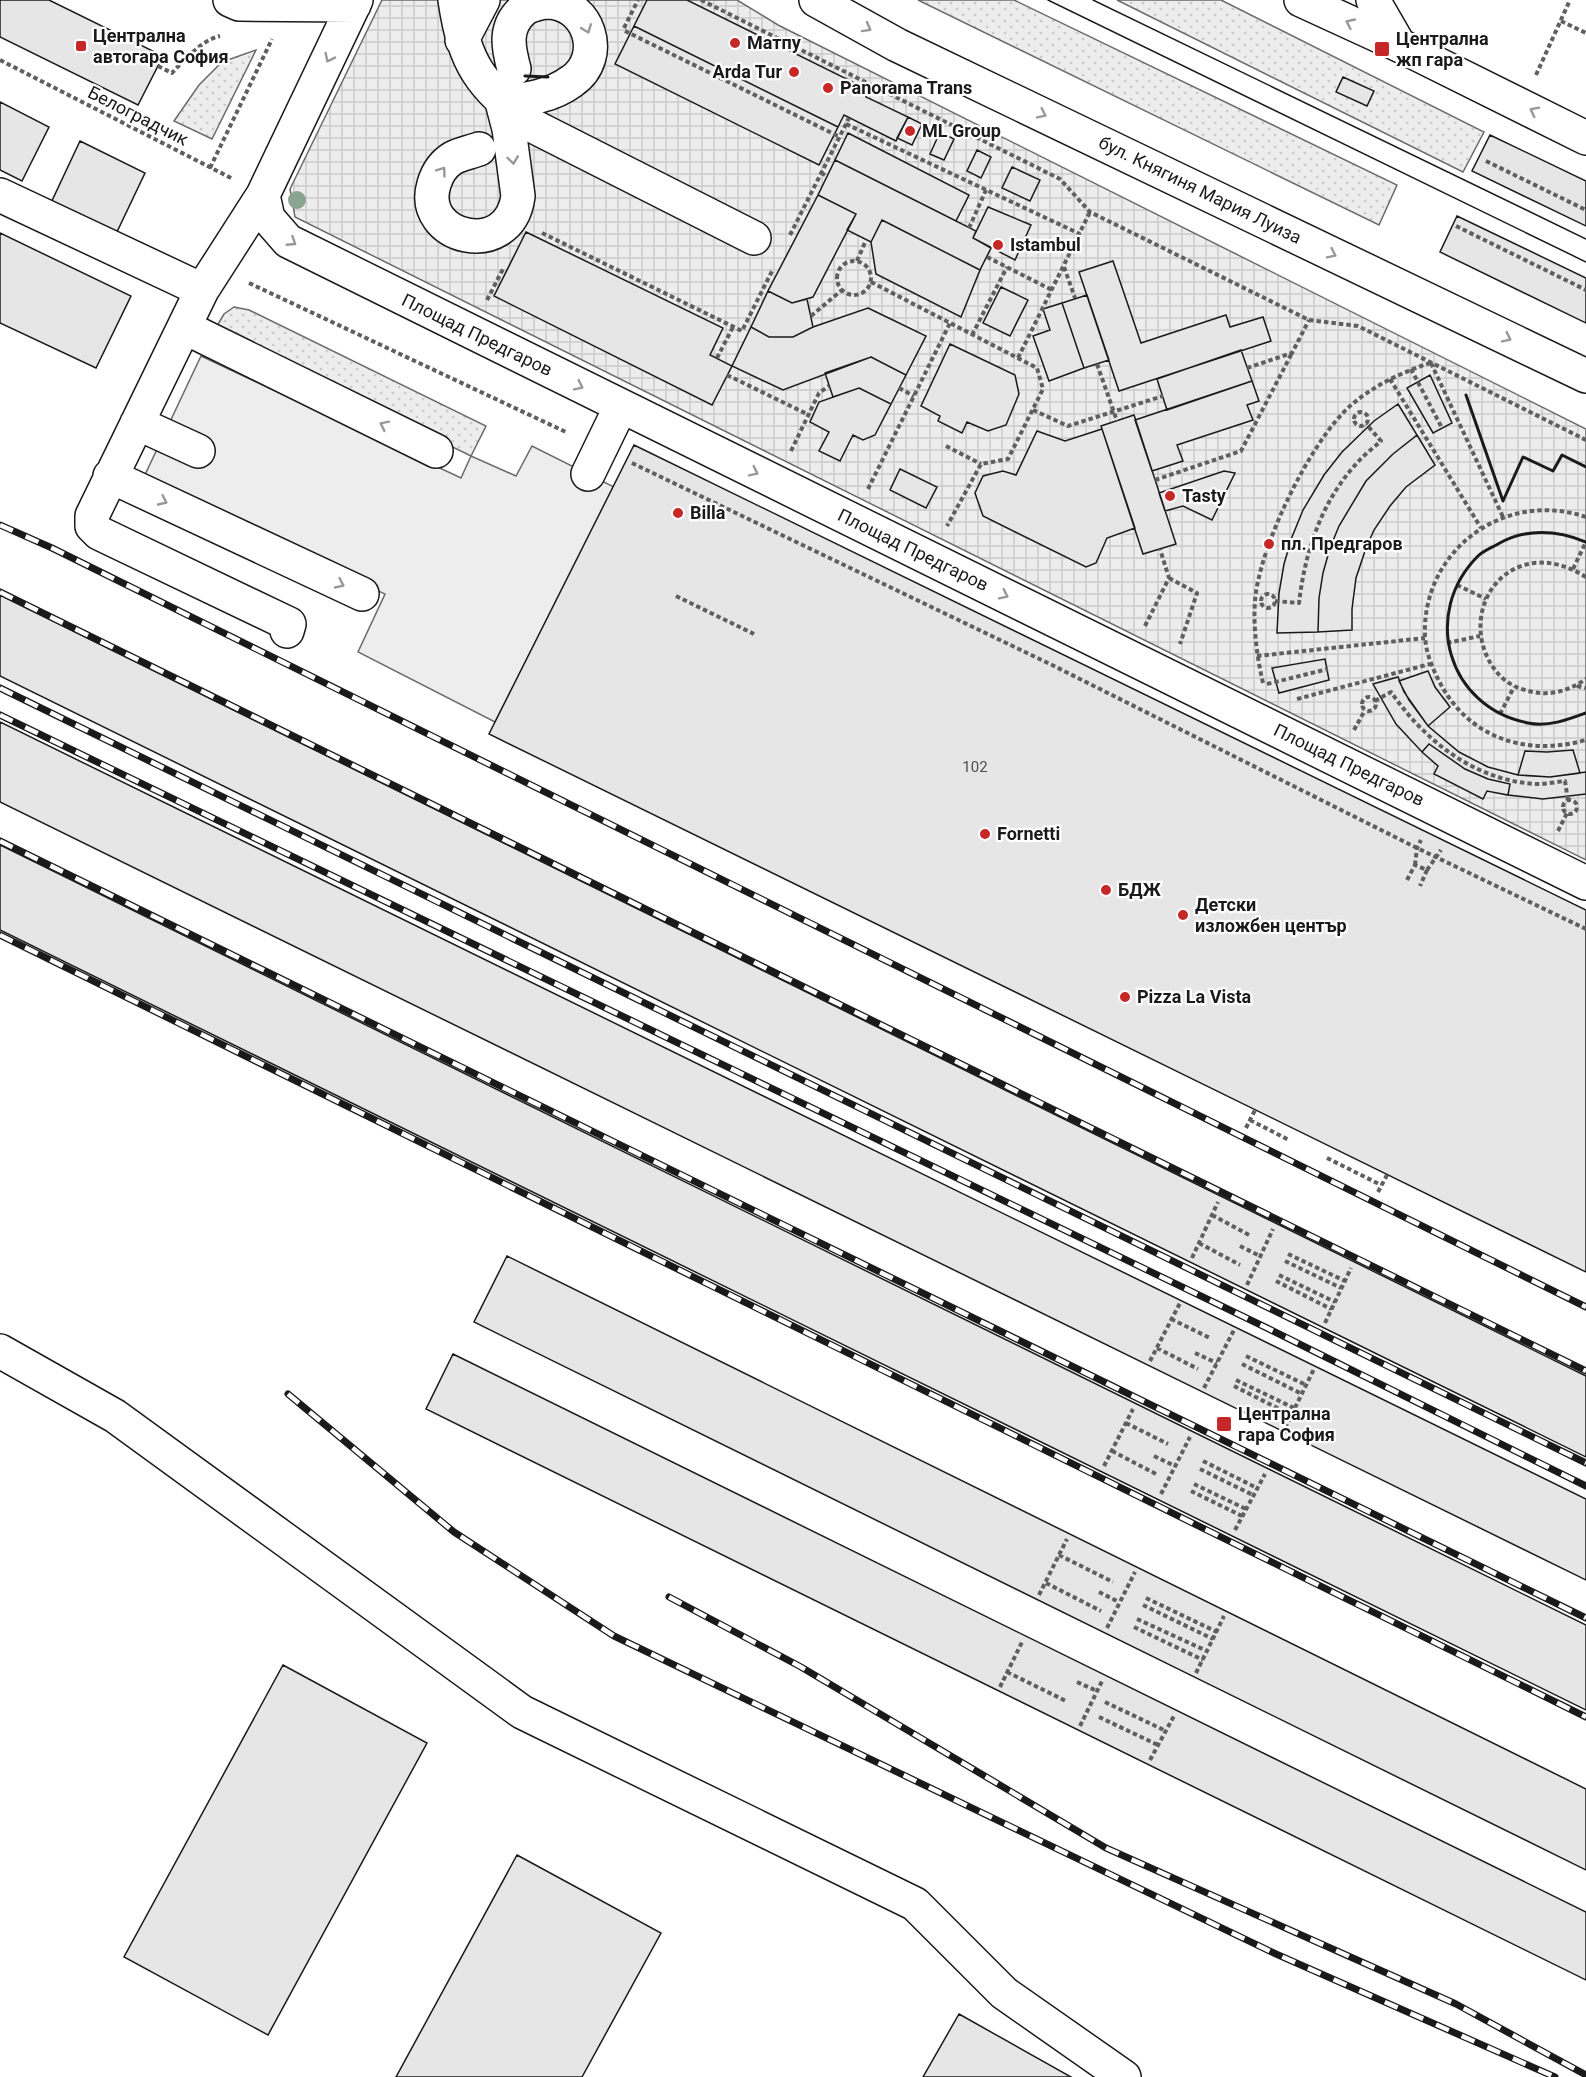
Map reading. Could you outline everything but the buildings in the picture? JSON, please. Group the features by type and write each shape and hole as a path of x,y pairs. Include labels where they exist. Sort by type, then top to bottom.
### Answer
{"main road":[{"path":"230,0 239,4 355,2 263,195 209,279 184,327 110,476 92,516 92,526 99,533 289,624 287,631"},
{"path":"455,0 462,40 485,86 502,102 531,125 754,238"},
{"path":"462,40 483,0"},
{"name":"бул. Княгиня Мария Луиза","path":"816,0 897,45 1586,376"},
{"path":"1301,0 1400,45 1586,138"},
{"path":"1373,0 1400,45"},
{"path":"502,102 541,96 565,86 579,75 590,56 591,42 583,19 576,11 560,2 526,7 511,26 508,37 508,49 514,69"},
{"path":"479,149 453,158 445,165 437,175 432,194 438,215 444,224 454,232 465,236 487,235 505,225 511,219 517,204 518,196 509,129 502,102"},
{"path":"0,195 209,279"},
{"name":"Площад Предгаров","path":"263,195 268,219 288,241 1586,883"},
{"path":"184,327 436,451"},
{"path":"594,461 621,406"},
{"path":"137,423 198,451"},
{"path":"110,476 362,594"},
{"path":"0,1351 115,1416 522,1712 915,1904 1004,1993 1124,2077"}],"path":[{"path":"701,0 1060,178 1090,212 1309,320 1358,326 1586,440"},
{"path":"1522,105 1570,0"},
{"path":"1561,21 1586,33"},
{"path":"623,29 840,137"},
{"path":"210,168 274,36 264,34"},
{"path":"158,66 172,73 189,56 214,37 225,35"},
{"name":"Белоградчик","path":"0,60 263,195"},
{"path":"864,87 867,82"},
{"path":"786,244 849,118"},
{"path":"846,124 1080,234"},
{"path":"1486,161 1586,210"},
{"path":"821,173 827,176"},
{"path":"969,228 986,190"},
{"path":"1018,358 1090,212"},
{"path":"1456,226 1586,290"},
{"path":"536,230 742,331 757,307 775,265"},
{"path":"857,261 866,240"},
{"path":"987,257 1052,290"},
{"path":"857,261 869,268 871,282 865,291 850,295 842,290 837,278 845,263 857,261"},
{"path":"471,333 506,264"},
{"path":"1064,266 1075,298"},
{"path":"972,335 1007,267"},
{"path":"209,279 594,461 1052,665 1418,848 1586,929"},
{"path":"871,282 1037,368 1043,389 1008,459 981,464 946,446"},
{"path":"811,316 842,290"},
{"path":"1155,480 1241,452 1309,320"},
{"path":"866,493 950,323"},
{"path":"717,358 733,327"},
{"path":"1248,368 1292,353"},
{"path":"1265,693 1257,656 1255,601 1262,568 1276,528 1298,478 1325,436 1350,406 1390,379 1431,363"},
{"path":"1431,363 1503,517"},
{"path":"1097,364 1117,421"},
{"path":"1412,369 1442,428"},
{"path":"727,375 809,415"},
{"path":"1390,379 1481,528"},
{"path":"790,454 819,393 829,386"},
{"path":"899,388 914,396"},
{"path":"1033,410 1068,426 1163,396"},
{"path":"1275,601 1299,603 1303,572 1314,533 1333,496 1357,463 1381,441 1366,424 1367,416 1361,412 1357,413 1350,406"},
{"path":"1357,413 1354,417 1355,424 1362,426 1366,424"},
{"path":"944,532 981,464"},
{"path":"1586,517 1569,511 1536,510 1503,517 1481,528 1456,549 1438,576 1428,606 1425,638 1430,664 1446,696 1484,731 1508,741 1533,747 1559,747 1586,742"},
{"path":"1573,569 1586,542"},
{"path":"1143,631 1169,578 1160,549"},
{"path":"1586,577 1573,569 1554,563 1533,563 1514,570 1498,583 1486,599 1480,618 1480,636 1485,656 1497,672 1514,687 1545,694 1561,692 1586,679"},
{"path":"1169,578 1197,593 1178,649"},
{"path":"1457,585 1486,599"},
{"path":"1261,601 1264,595 1268,594 1274,597 1275,601"},
{"path":"676,596 754,634"},
{"path":"1255,601 1261,601"},
{"path":"1261,601 1263,606 1269,608 1275,601"},
{"path":"1447,643 1480,636"},
{"path":"1257,656 1425,638"},
{"path":"1296,699 1430,664"},
{"path":"1276,681 1328,669"},
{"path":"1576,686 1586,688"},
{"path":"1500,714 1514,687"},
{"path":"1375,701 1391,692 1414,723 1436,744 1481,771 1538,784 1565,781 1568,801"},
{"path":"1365,710 1362,704 1365,698 1369,697 1375,701"},
{"path":"1365,710 1374,709 1375,701"},
{"path":"1351,735 1365,710"},
{"path":"1567,813 1573,813 1577,808 1574,802 1568,801"},
{"path":"1567,813 1563,807 1568,801"},
{"path":"1555,837 1567,813"},
{"path":"1407,880 1415,865 1418,848"},
{"path":"1420,886 1427,870 1437,857"},
{"path":"1415,865 1427,870"},
{"path":"1246,1128 1255,1110"},
{"path":"1250,1120 1289,1140"},
{"path":"1327,1158 1381,1185"},
{"path":"1378,1192 1387,1175"},
{"path":"1192,1258 1218,1202"},
{"path":"1212,1215 1251,1236"},
{"path":"1246,1285 1273,1229"},
{"path":"1199,1243 1240,1264"},
{"path":"1240,1246 1260,1256"},
{"path":"1288,1254 1345,1281"},
{"path":"1285,1261 1341,1288"},
{"path":"1325,1323 1351,1268"},
{"path":"1279,1275 1335,1302"},
{"path":"1276,1281 1331,1309"},
{"path":"1150,1361 1180,1303"},
{"path":"1172,1319 1210,1338"},
{"path":"1204,1388 1234,1330"},
{"path":"1157,1348 1198,1369"},
{"path":"1196,1353 1217,1363"},
{"path":"1246,1356 1306,1385"},
{"path":"1242,1365 1302,1394"},
{"path":"1285,1428 1314,1369"},
{"path":"1236,1380 1294,1408"},
{"path":"1234,1386 1291,1415"},
{"path":"1104,1466 1133,1409"},
{"path":"1126,1423 1168,1444"},
{"path":"1161,1494 1190,1437"},
{"path":"1112,1451 1156,1474"},
{"path":"1154,1456 1175,1466"},
{"path":"1203,1461 1257,1488"},
{"path":"1200,1469 1253,1495"},
{"path":"1235,1530 1264,1474"},
{"path":"1194,1484 1246,1509"},
{"path":"1191,1491 1242,1516"},
{"path":"1039,1595 1067,1539"},
{"path":"1059,1555 1113,1582"},
{"path":"1107,1628 1135,1572"},
{"path":"1046,1583 1101,1611"},
{"path":"1099,1592 1119,1602"},
{"path":"1146,1598 1217,1632"},
{"path":"1143,1605 1213,1639"},
{"path":"1196,1673 1224,1616"},
{"path":"1137,1619 1207,1651"},
{"path":"1134,1627 1203,1660"},
{"path":"1000,1687 1023,1640"},
{"path":"1007,1672 1066,1701"},
{"path":"1080,1726 1103,1679"},
{"path":"1077,1682 1097,1691"},
{"path":"1105,1702 1166,1731"},
{"path":"1150,1760 1175,1714"},
{"path":"1099,1717 1158,1745"}],"shaded area":[{"name":"пл. Предгаров","path":"382,0 737,0 778,25 1586,429 1586,860 295,217 290,189"},
{"path":"918,0 1014,0 1397,185 1379,225"},
{"path":"1117,0 1221,0 1484,132 1463,172"},
{"path":"256,50 212,139 174,121 199,85 222,62"},
{"path":"234,307 249,310 486,426 471,456 214,331 224,314"},
{"path":"201,356 461,478 471,456 516,476 532,446 614,487 495,722 358,652 385,594 143,479"}],"tram line":[{"path":"1048,0 1586,262"},
{"path":"1093,0 1586,239"}],"railway":[{"path":"0,525 52,548 1586,1307"},
{"path":"0,592 1586,1371"},
{"path":"0,688 1586,1463"},
{"path":"0,715 1267,1328 1586,1486"},
{"path":"0,841 1586,1618"},
{"path":"0,935 1586,1717"},
{"path":"288,1394 454,1532 614,1636 1276,1954 1555,2077"},
{"path":"669,1597 801,1667 1106,1848 1456,2004 1586,2075"}],"wall":[{"path":"525,76 548,77"},
{"path":"1466,395 1503,501 1523,457 1553,471 1562,455 1586,467"},
{"path":"1586,542 1553,533 1530,533 1508,539 1482,553 1460,579 1450,604 1447,630 1451,655 1462,678 1478,698 1500,714 1528,723 1543,724 1586,713"}],"place":[{"name":"Матпу","path":"735,43"},
{"name":"Централна автогара София","path":"81,46"},
{"name":"Централна жп гара","path":"1382,49"},
{"name":"Arda Tur","path":"794,72"},
{"name":"Panorama Trans","path":"828,88"},
{"name":"ML Group","path":"910,131"},
{"name":"Istambul","path":"998,245"},
{"name":"Tasty","path":"1170,496"},
{"name":"Billa","path":"678,513"},
{"name":"пл. Предгаров","path":"1269,544"},
{"name":"Fornetti","path":"985,834"},
{"name":"БДЖ","path":"1106,890"},
{"name":"Детски изложбен център","path":"1183,915"},
{"name":"Pizza La Vista","path":"1125,997"},
{"name":"Централна гара София","path":"1224,1424"}]}
